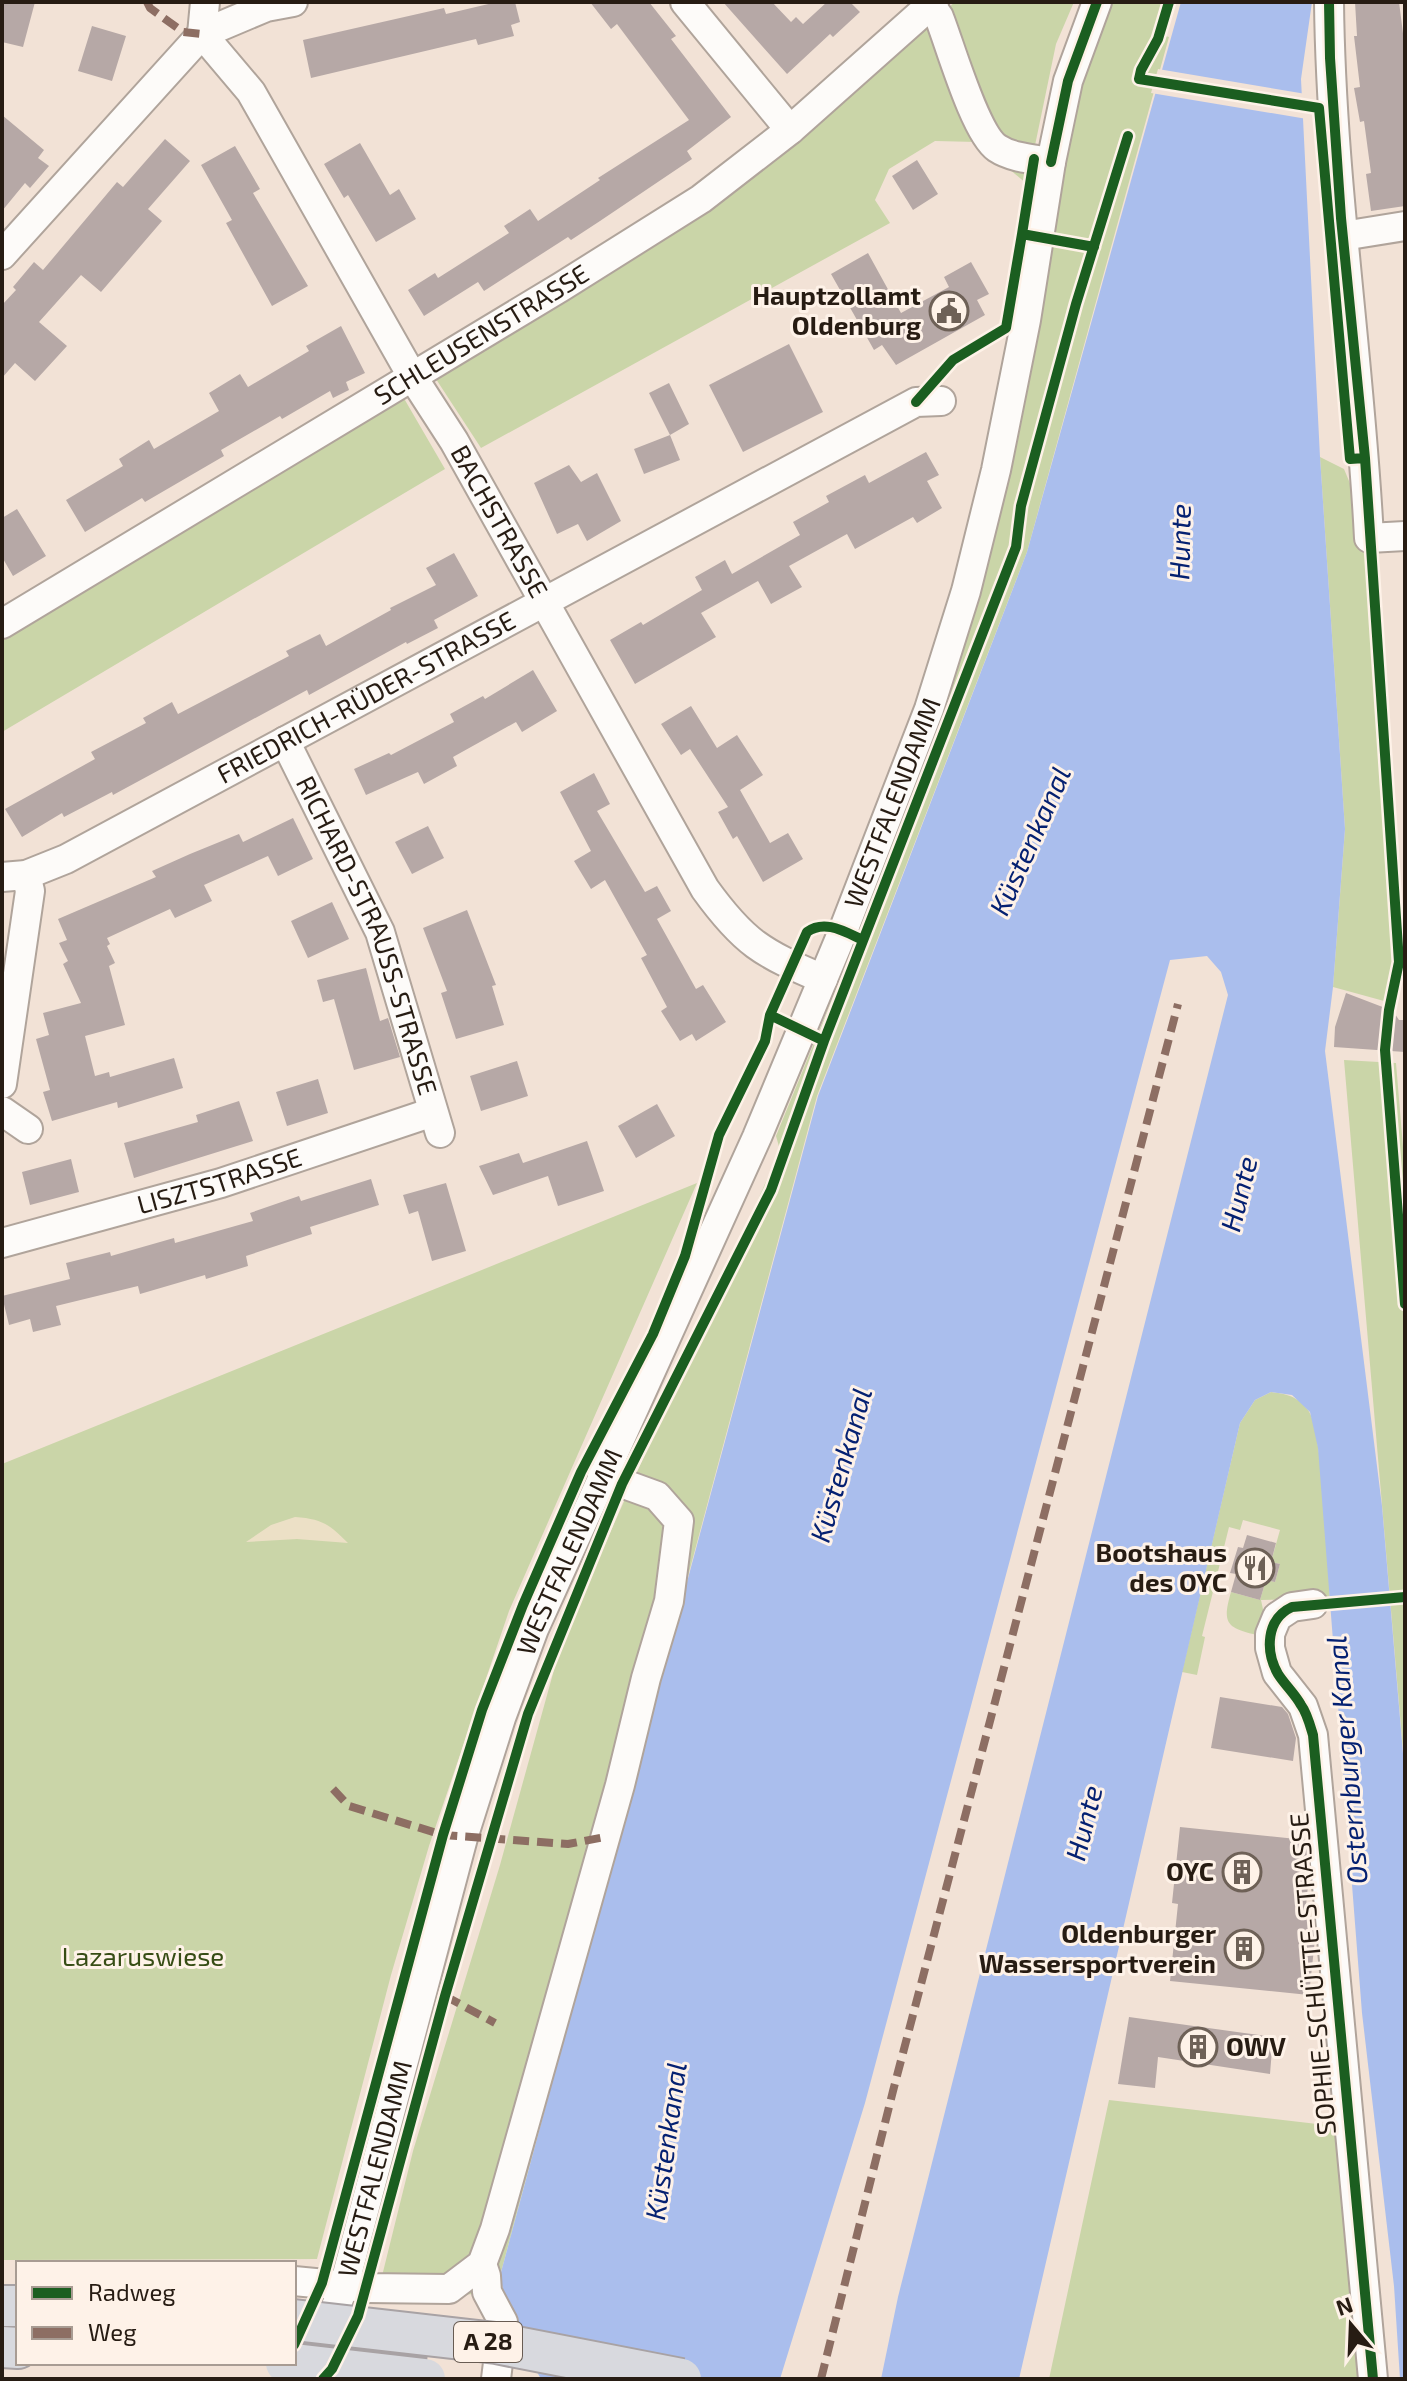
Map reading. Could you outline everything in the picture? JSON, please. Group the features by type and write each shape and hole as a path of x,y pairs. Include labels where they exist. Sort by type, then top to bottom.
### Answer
{"highway":[{"name":"A 28","path":"296,2320 496,2343 681,2379"},
{"name":"A 28","path":"296,2364 425,2379"}],"street":[{"path":"202,34 205,2"},
{"path":"2,255 202,34 266,7 293,2"},
{"path":"685,2 790,130"},
{"name":"WESTFALENDAMM","path":"296,2379 317,2354 344,2286 463,1838 501,1718 534,1629 714,1235 823,979 929,709 966,591 996,470 1068,81 1097,2"},
{"path":"1329,2 1343,236 1365,458 1369,538 1405,536"},
{"name":"SCHLEUSENSTRASSE","path":"2,624 561,287 701,199 790,130 932,4 981,129 995,147 1014,155 1051,162"},
{"name":"BACHSTRASSE","path":"202,34 251,92 412,376 454,441 705,889 729,923 748,941 769,955 823,979"},
{"path":"1343,236 1405,226"},
{"name":"FRIEDRICH-RÜDER-STRASSE","path":"14,876 66,859 916,402 941,401"},
{"name":"RICHARD-STRAUSS-STRASSE","path":"285,741 380,932 437,1122"},
{"path":"2,1084 30,891 14,876"},
{"path":"2,1111 28,1129"},
{"name":"LISZTSTRASSE","path":"2,1243 437,1122"},
{"path":"296,2281 449,2289 482,2264 495,2229 669,1601 679,1521 657,1496 602,1476"},
{"name":"SOPHIE-SCHÜTTE-STRASSE","path":"1313,1604 1292,1607 1277,1617 1270,1634 1270,1648 1277,1673 1303,1706 1313,1735 1373,2379"},
{"path":"482,2264 487,2292 503,2322 496,2379"}],"green space":[{"path":"955,2 1074,2 1056,44 1027,184 977,142 935,141 889,169 875,200 890,223 481,448 434,376 815,123"},
{"path":"1108,2 1164,2 1155,33 1169,37 1027,552 817,1096 500,2276 476,2294 434,2296 382,2276 413,2151 500,1865 562,1641 780,1150 776,1136 864,921 984,573 1087,60"},
{"path":"402,395 445,469 2,732 2,635"},
{"path":"1320,457 1344,469 1373,539 1405,961 1395,1004 1333,987 1345,829"},
{"path":"1344,1060 1396,1063 1405,1171 1405,1774"},
{"name":"Lazaruswiese","path":"697,1183 509,1611 429,1846 391,1975 317,2259 2,2260 2,1464"},
{"path":"1271,1392 1296,1399 1308,1410 1313,1422 1324,1499 1330,1599 1261,1600 1264,1614 1257,1635 1233,1626 1227,1617 1231,1592 1260,1600 1266,1580 1275,1582 1280,1564 1271,1562 1280,1530 1243,1520 1240,1530 1229,1527 1202,1636 1205,1637 1197,1675 1182,1672 1240,1423 1255,1400"},
{"path":"1109,2100 1343,2127 1367,2379 1049,2379"}],"sand":[{"path":"295,1517 324,1524 348,1543 297,1539 246,1542 271,1525"}],"water":[{"path":"1181,2 1312,2 1301,79 1320,457 1345,829 1325,1051 1382,1506 1405,1777 1405,2379 1400,2379 1394,2286 1362,2013 1318,1448 1310,1412 1292,1395 1271,1392 1255,1400 1240,1423 1019,2379 881,2379 898,2297 1228,995 1221,972 1207,956 1170,960 865,2103 780,2379 541,2379 512,2328 500,2276 818,1096 1027,552"}],"pier":[{"path":"1158,69 1306,94 1307,119 1151,93"}],"building":[{"path":"2,2 35,2 23,47 2,42"},
{"path":"497,2 515,2 520,22 511,25 514,36 478,45 476,39 311,78 303,40 444,8 446,14"},
{"path":"590,2 649,2 676,36 671,39 731,117 687,151 692,159 571,240 568,237 484,291 478,282 424,316 408,290 435,273 438,278 509,233 504,226 530,209 538,221 689,120 617,24 611,29"},
{"path":"723,2 772,2 791,22 796,17 803,24 827,2 850,2 860,12 833,37 830,34 787,74"},
{"path":"1355,2 1399,2 1405,49 1405,206 1371,211 1366,174 1371,173 1364,121 1360,122 1354,88 1360,87 1354,36 1357,36"},
{"path":"92,26 126,36 112,81 78,71"},
{"path":"2,115 44,150 38,158 49,166 30,188 25,183 2,211"},
{"path":"165,139 190,161 148,209 162,221 101,292 81,275 39,322 67,346 35,381 15,363 2,378 2,305 16,290 13,287 34,262 43,270 117,182 123,187"},
{"path":"360,143 390,195 399,189 416,219 376,242 348,195 344,198 324,164"},
{"path":"235,146 260,189 253,193 308,286 272,306 226,223 232,220 201,165"},
{"path":"917,160 938,194 913,210 892,176"},
{"name":"Hauptzollamt Oldenburg","path":"868,253 901,313 949,287 944,277 971,262 989,294 977,300 985,315 896,365 882,345 874,350 831,274"},
{"path":"341,326 365,373 346,382 349,390 333,398 330,391 282,419 280,416 221,450 224,456 145,502 142,498 85,532 66,500 123,466 119,459 149,440 154,449 219,411 209,393 240,374 248,387 309,351 306,346"},
{"path":"789,344 823,412 743,452 709,385"},
{"path":"669,383 689,424 670,435 649,393"},
{"path":"670,435 680,460 644,474 634,449"},
{"path":"926,452 939,475 927,481 942,508 917,523 913,517 855,549 847,534 789,566 802,587 771,604 758,581 701,613 716,637 635,684 610,640 641,622 643,625 702,590 695,577 725,560 732,574 800,535 793,522 829,502 826,496 865,475 869,483"},
{"path":"569,465 581,482 597,473 621,521 587,541 578,524 557,534 534,483"},
{"path":"17,509 46,556 13,576 2,557 2,518"},
{"path":"454,553 478,596 434,620 438,628 309,695 307,690 113,795 112,792 64,817 62,813 22,837 5,809 95,759 91,752 146,723 143,718 172,702 178,714 289,656 286,651 320,634 326,646 436,585 426,568"},
{"path":"533,670 557,711 522,732 516,722 453,757 457,766 424,784 418,772 366,795 354,769 389,753 391,755 454,722 450,714 483,696 485,699"},
{"path":"691,706 717,748 737,735 763,775 740,790 770,843 788,833 803,859 763,882 737,836 733,839 718,812 728,807 690,749 681,755 661,724"},
{"path":"594,773 610,804 597,811 645,892 657,886 671,911 657,919 696,989 703,985 726,1022 696,1041 692,1034 680,1041 661,1011 667,1007 641,958 647,955 605,880 591,889 574,861 591,851 560,792"},
{"path":"293,818 313,859 278,876 268,856 204,885 212,901 175,918 170,909 107,938 110,944 107,946 115,963 109,966 125,1025 85,1036 95,1076 109,1072 110,1077 174,1058 183,1088 118,1108 117,1102 52,1121 43,1092 50,1090 36,1039 49,1035 43,1013 81,1003 63,964 68,961 59,943 67,940 58,919 156,877 152,871 190,854 239,834 243,842"},
{"path":"428,826 444,858 412,874 395,842"},
{"path":"332,902 349,939 308,958 291,921"},
{"path":"467,910 496,985 492,986 504,1025 456,1039 441,993 447,991 423,928"},
{"path":"366,968 380,1021 388,1018 400,1057 354,1070 334,999 323,1002 317,980"},
{"path":"1346,993 1393,1011 1399,1020 1405,1020 1405,1052 1334,1047 1335,1027"},
{"path":"517,1061 528,1096 481,1111 470,1076"},
{"path":"318,1079 328,1113 287,1126 276,1092"},
{"path":"239,1101 253,1141 134,1178 124,1143 198,1122 196,1115"},
{"path":"657,1104 675,1136 636,1158 618,1126"},
{"path":"587,1141 604,1191 558,1206 548,1176 493,1195 479,1166 519,1153 523,1163"},
{"path":"71,1159 79,1192 30,1205 22,1172"},
{"path":"371,1179 379,1205 310,1227 312,1234 246,1256 248,1266 140,1294 138,1286 56,1306 61,1325 33,1332 30,1319 9,1325 2,1296 70,1279 66,1263 110,1252 111,1256 174,1238 175,1243 253,1221 250,1213 299,1196 301,1201"},
{"path":"446,1183 466,1251 432,1261 418,1211 409,1214 403,1195"},
{"name":"Bootshaus des OYC","path":"1247,1535 1276,1543 1271,1562 1280,1564 1275,1582 1266,1580 1260,1600 1231,1592 1236,1574 1230,1573 1238,1547 1243,1548"},
{"path":"1220,1697 1282,1707 1288,1714 1296,1738 1293,1761 1211,1748"},
{"path":"1180,1827 1306,1840 1309,1875 1305,1916 1313,1917 1315,1939 1309,1995 1170,1981 1178,1904 1172,1903"},
{"name":"OWV","path":"1129,2017 1273,2037 1270,2074 1158,2057 1155,2088 1118,2084"}],"marked path":[{"path":"147,2 150,8 183,32 202,34"},
{"path":"821,2379 893,2091 1178,1004"},
{"path":"333,1789 349,1806 443,1835 568,1844 605,1837"},
{"path":"445,1996 495,2023"}],"cycle path":[{"path":"1051,162 1068,81 1097,2"},
{"path":"1169,2 1158,39 1139,79 1319,108 1350,459 1365,458"},
{"path":"1329,2 1341,218 1365,458 1399,962 1385,1050 1405,1304"},
{"path":"323,2379 332,2369 358,2316 445,1996 528,1714 622,1484 771,1190 824,1041 1016,547 1021,506 1076,304 1128,136"},
{"path":"1034,159 1022,234 1094,247"},
{"path":"916,402 953,360 1006,328 1022,234"},
{"path":"824,1041 770,1015 807,932 828,927 863,940"},
{"path":"296,2341 322,2283 443,1835 482,1710 523,1605 581,1472 653,1334 685,1256 719,1135 765,1041 770,1015"},
{"path":"1373,2379 1313,1735 1303,1708 1274,1665 1270,1636 1277,1619 1292,1607 1405,1597"}],"place":[{"name":"Hauptzollamt Oldenburg","path":"949,311"},
{"name":"Bootshaus des OYC","path":"1255,1568"},
{"name":"OYC","path":"1242,1872"},
{"name":"Oldenburger Wassersportverein","path":"1244,1949"},
{"name":"OWV","path":"1198,2047"}],"water label":[{"name":"Hunte","path":"1180,542"},
{"name":"Küstenkanal","path":"1030,841"},
{"name":"Hunte","path":"1239,1194"},
{"name":"Küstenkanal","path":"841,1465"},
{"name":"Osternburger Kanal","path":"1347,1760"},
{"name":"Hunte","path":"1084,1823"},
{"name":"Küstenkanal","path":"666,2141"}]}
